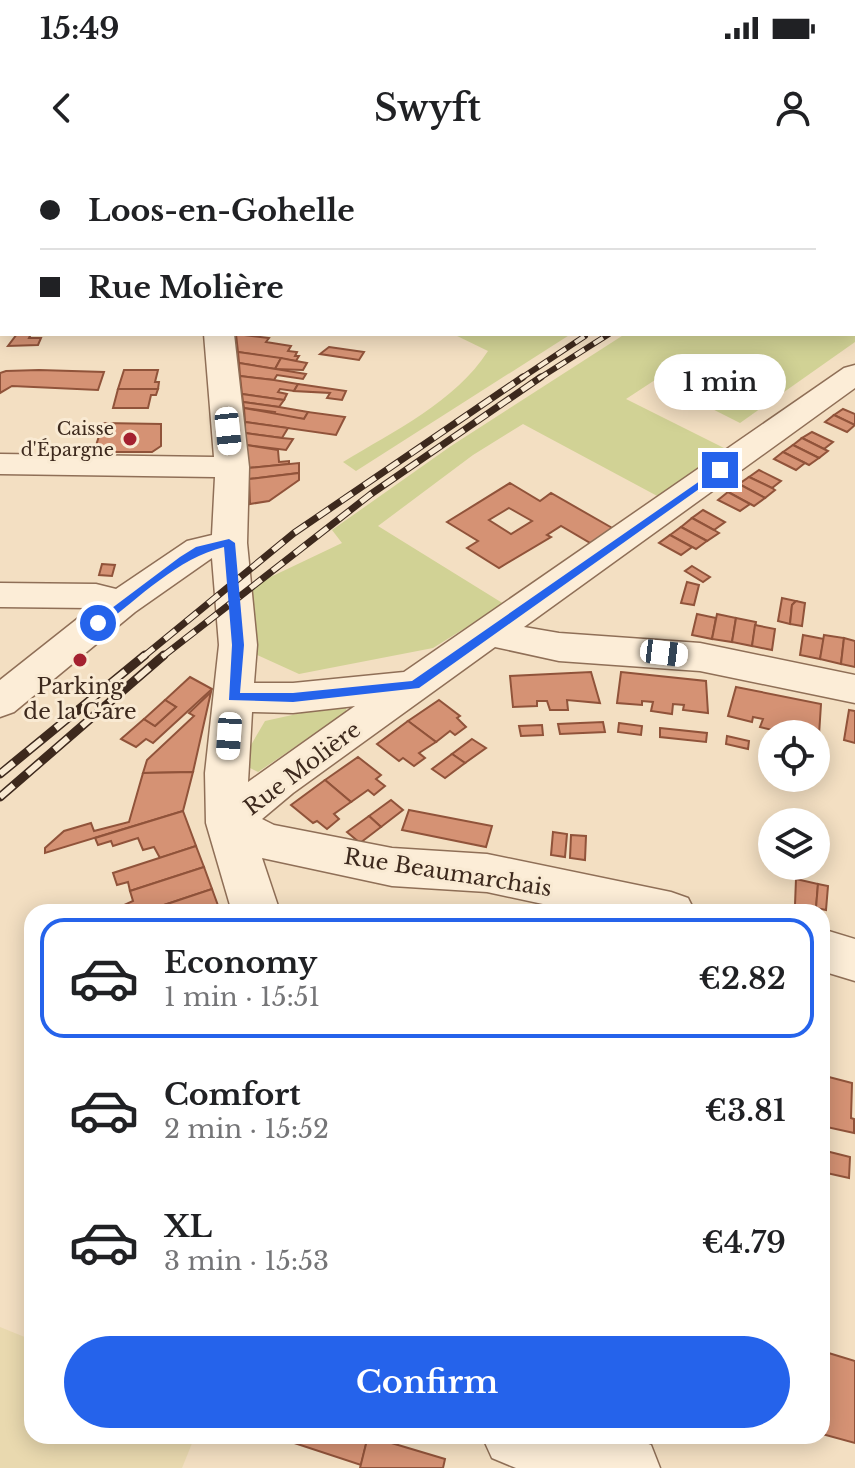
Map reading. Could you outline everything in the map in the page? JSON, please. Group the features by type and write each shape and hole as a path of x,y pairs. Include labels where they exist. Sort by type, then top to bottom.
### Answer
{"street":[{"path":"219,336 232,467 229,543 238,645 226,773 228,823 253,904"},
{"name":"Rue Molière","path":"228,823 278,781 855,374"},
{"path":"0,464 232,467"},
{"path":"0,702 122,603 200,549 229,543"},
{"path":"0,595 96,596 122,603"},
{"path":"489,633 559,647 700,657 855,689"},
{"name":"Rue Molière","path":"233,697 293,698 415,685"},
{"name":"Rue Beaumarchais","path":"228,823 266,841 392,867 487,873 633,904"},
{"path":"830,952 855,960"},
{"path":"517,1444 531,1468"},
{"path":"541,1444 628,1468"}],"shaded area":[{"path":"0,1327 24,1337 24,1444 192,1444 182,1468 0,1468"}],"green space":[{"path":"457,336 568,336 356,471 343,462 403,427 441,400 459,386 488,351"},
{"path":"622,336 855,336 855,342 740,423 655,380 626,399 728,450 661,498 523,424 473,455 378,526 504,604 433,648 299,674 255,654 247,593 260,582 342,543 332,530 451,446"},
{"path":"333,706 346,708 347,714 328,733 317,732 258,772 250,768 251,745 265,721"}],"building":[{"path":"16,336 41,338 38,345 8,346"},
{"path":"236,336 252,336 269,338 266,342 291,346 288,351 297,352 295,356 299,356 296,361 238,352"},
{"path":"329,347 364,352 359,360 320,354"},
{"path":"238,352 281,358 275,369 239,363"},
{"path":"281,358 307,363 303,370 275,369"},
{"path":"239,363 306,374 303,379 277,375 274,380 240,376"},
{"path":"124,370 158,370 155,382 159,382 158,389 118,389"},
{"path":"104,372 98,390 12,386 0,393 0,373"},
{"path":"240,376 298,384 294,391 280,389 278,392 287,394 284,400 242,394"},
{"path":"298,384 346,391 342,400 327,398 330,393 294,391"},
{"path":"118,389 158,389 156,395 151,395 148,408 113,408"},
{"path":"242,394 284,400 279,407 243,402"},
{"path":"243,402 308,412 304,419 274,415 275,412 244,408"},
{"path":"244,408 304,419 308,412 345,417 336,435 245,422"},
{"path":"843,409 855,414 855,425 834,415"},
{"path":"834,415 855,425 847,432 825,422"},
{"path":"245,422 288,428 282,438 245,433"},
{"name":"Caisse d'Épargne","path":"103,423 161,424 161,446 152,452 94,452"},
{"path":"812,432 833,442 824,449 802,438"},
{"path":"245,433 293,439 286,450 246,445"},
{"path":"802,438 828,451 819,458 793,445"},
{"path":"246,445 278,450 279,462 289,461 289,464 248,468"},
{"path":"793,445 819,458 809,465 783,452"},
{"path":"783,452 805,463 796,470 774,459"},
{"path":"299,463 299,473 249,479 248,468"},
{"path":"759,470 781,481 772,488 749,477"},
{"path":"299,473 299,480 269,501 250,504 249,479"},
{"path":"749,477 775,490 765,498 739,484"},
{"path":"510,483 540,501 551,493 614,529 592,544 561,526 547,535 551,537 499,568 467,548 478,541 447,522","holes":["509,508 532,521 511,534 489,520"]},
{"path":"739,484 765,498 754,506 728,492"},
{"path":"728,492 750,504 740,511 718,500"},
{"path":"703,510 725,522 714,530 692,518"},
{"path":"692,518 719,533 707,541 681,527"},
{"path":"681,527 707,541 696,549 670,535"},
{"path":"670,535 692,547 681,555 659,543"},
{"path":"102,564 115,565 112,576 99,575"},
{"path":"692,566 710,577 703,582 685,571"},
{"path":"687,582 699,585 694,605 681,603"},
{"path":"782,598 796,601 792,605 790,624 778,621"},
{"path":"796,601 805,603 802,626 790,624 792,605"},
{"path":"697,614 716,618 712,639 692,635"},
{"path":"717,614 736,618 732,642 712,639"},
{"path":"736,618 756,622 752,646 732,642"},
{"path":"755,625 775,629 772,650 752,646"},
{"path":"803,635 824,639 820,659 800,655"},
{"path":"824,635 844,638 841,664 820,659"},
{"path":"844,638 855,641 855,667 841,664"},
{"path":"591,672 600,703 567,700 568,710 550,710 547,701 537,701 537,706 513,707 510,676"},
{"path":"621,672 706,681 708,713 683,710 684,705 673,704 672,714 651,711 653,702 642,701 642,705 617,703"},
{"path":"190,677 212,689 153,743 146,739 136,747 121,739 144,719 155,726 176,707 165,700"},
{"path":"736,687 821,704 820,720 763,720 753,717 752,722 728,716"},
{"path":"211,692 193,772 143,773 147,760 194,716 189,713"},
{"path":"165,700 176,707 155,726 144,719"},
{"path":"439,700 460,716 457,718 466,727 455,735 450,731 436,742 408,721"},
{"path":"849,710 855,711 855,743 844,740"},
{"path":"408,721 436,742 419,753 425,758 414,766 403,758 399,761 377,744"},
{"path":"603,722 605,732 560,734 558,724"},
{"path":"619,723 642,726 641,735 618,732"},
{"path":"542,725 543,735 521,736 519,726"},
{"path":"660,728 707,733 706,742 660,737"},
{"path":"727,736 749,741 748,749 726,744"},
{"path":"472,739 486,748 465,763 452,754"},
{"path":"452,754 465,763 445,778 432,769"},
{"path":"358,757 381,775 376,779 385,786 374,795 368,790 351,802 325,780"},
{"path":"193,772 183,811 45,853 45,848 64,831 91,823 94,831 129,822 143,773"},
{"path":"325,780 351,802 334,814 339,819 327,829 317,821 313,823 291,805"},
{"path":"391,800 403,810 381,827 369,816"},
{"path":"409,810 492,826 486,847 402,830"},
{"path":"183,811 196,846 160,858 154,847 143,850 138,838 113,846 111,841 98,845 95,838"},
{"path":"369,816 381,827 360,843 347,832"},
{"path":"553,832 567,834 565,857 551,855"},
{"path":"571,835 586,836 585,860 570,858"},
{"path":"196,846 204,867 130,891 128,882 117,885 113,873"},
{"path":"204,867 212,889 167,904 126,904 133,901 130,891"},
{"path":"796,880 818,884 816,904 795,904"},
{"path":"818,884 828,886 826,904 816,904"},
{"path":"212,889 217,904 167,904"},
{"path":"830,1077 852,1083 854,1133 830,1128"},
{"path":"830,1152 850,1157 849,1178 830,1174"},
{"path":"830,1353 855,1361 855,1443 830,1436"},
{"path":"297,1444 366,1444 361,1465"},
{"path":"366,1444 395,1444 445,1459 443,1468 360,1468"}],"railway":[{"path":"522,378 585,336"},
{"path":"539,378 606,336"},
{"path":"143,657 294,533 522,378"},
{"path":"162,657 371,494 539,378"},
{"path":"0,774 145,655"},
{"path":"0,797 164,655"}],"place":[{"name":"Caisse d'Épargne","path":"130,439"},
{"name":"Parking de la Gare","path":"80,660"}],"route":[{"path":"98,623 183,559 200,549 229,543 238,645 233,697 293,698 415,685 720,470"}]}
